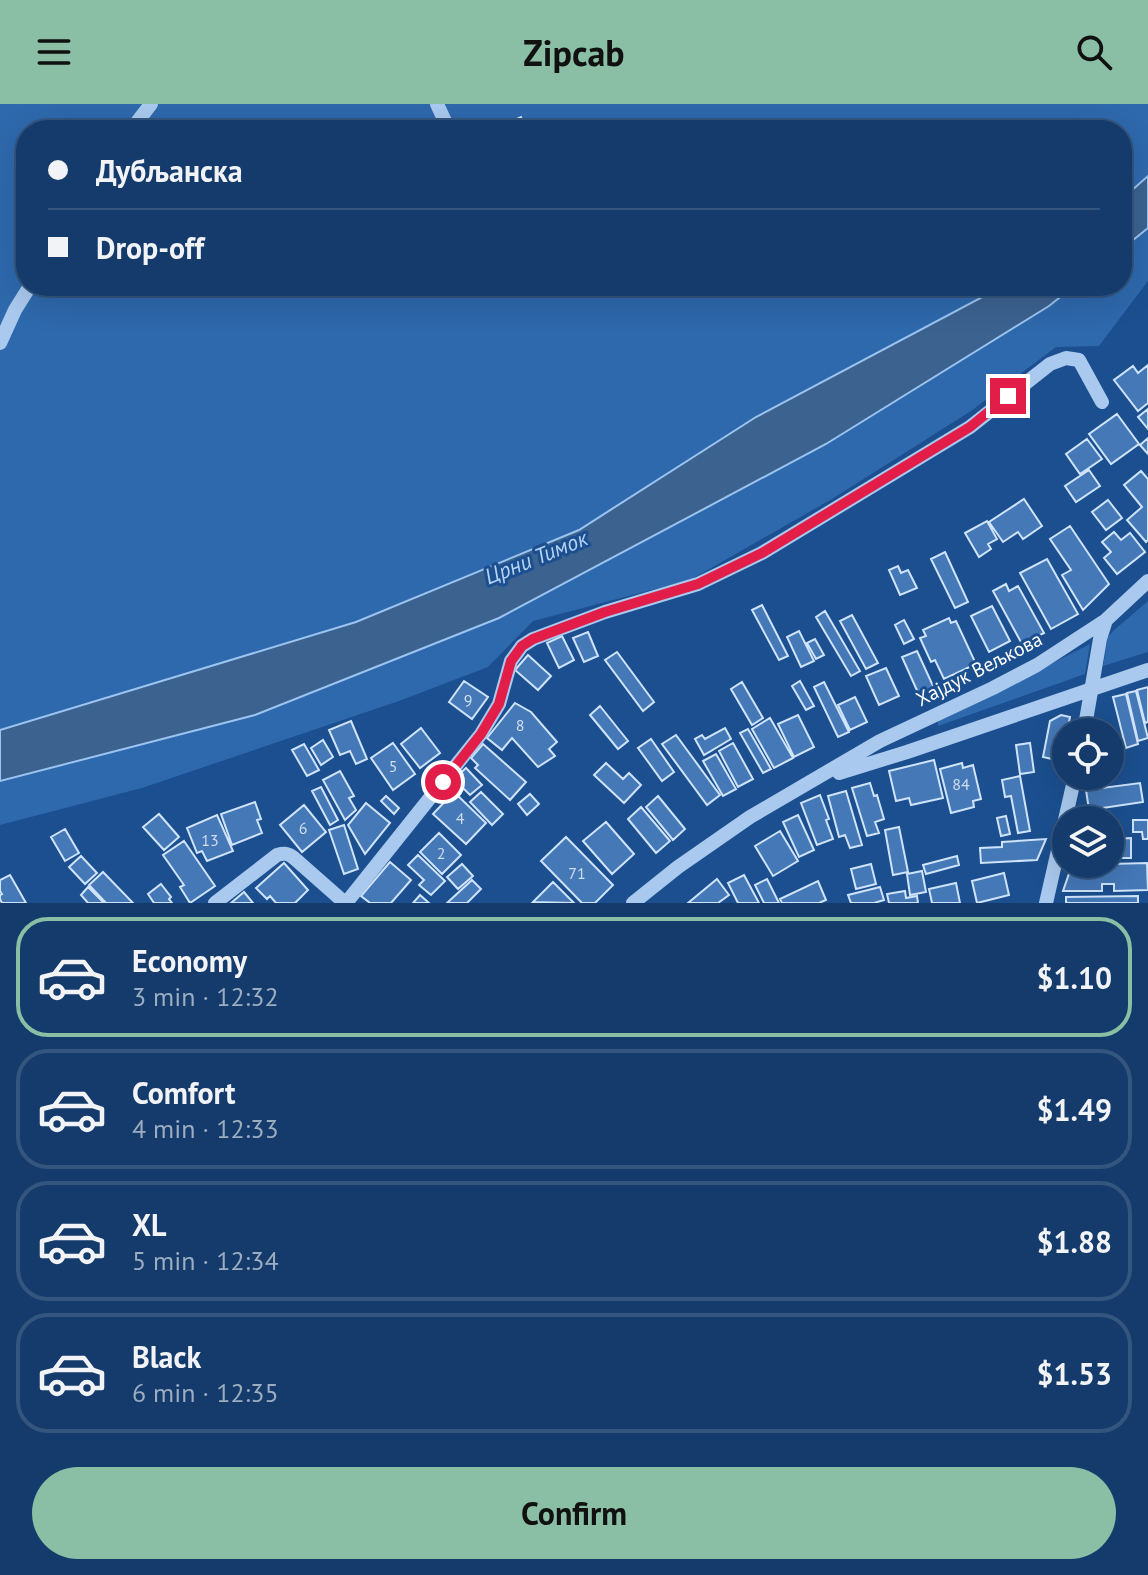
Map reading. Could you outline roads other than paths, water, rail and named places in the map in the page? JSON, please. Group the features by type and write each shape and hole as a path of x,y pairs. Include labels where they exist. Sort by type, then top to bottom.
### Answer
{"street":[{"path":"139,120 151,104"},
{"path":"0,343 24,296"},
{"path":"215,903 277,855 289,854 345,903 481,734 499,704 511,661 522,646 533,639 605,612 698,584 762,553 970,427 1050,364 1066,358 1079,360 1102,402"},
{"name":"Хајдук Вељкова","path":"633,903 739,825 880,741 1037,665 1106,620 1148,584"},
{"path":"1087,718 1106,620"},
{"name":"Хајдук Вељкова","path":"819,778 907,752 1148,670"},
{"path":"1046,903 1072,790"}],"water":[{"path":"1148,176 1148,228 1132,241 1132,190"},
{"name":"Црни Тимок","path":"984,296 1062,296 826,444 499,618 255,715 0,781 0,730 356,622 579,530 756,417"}]}
